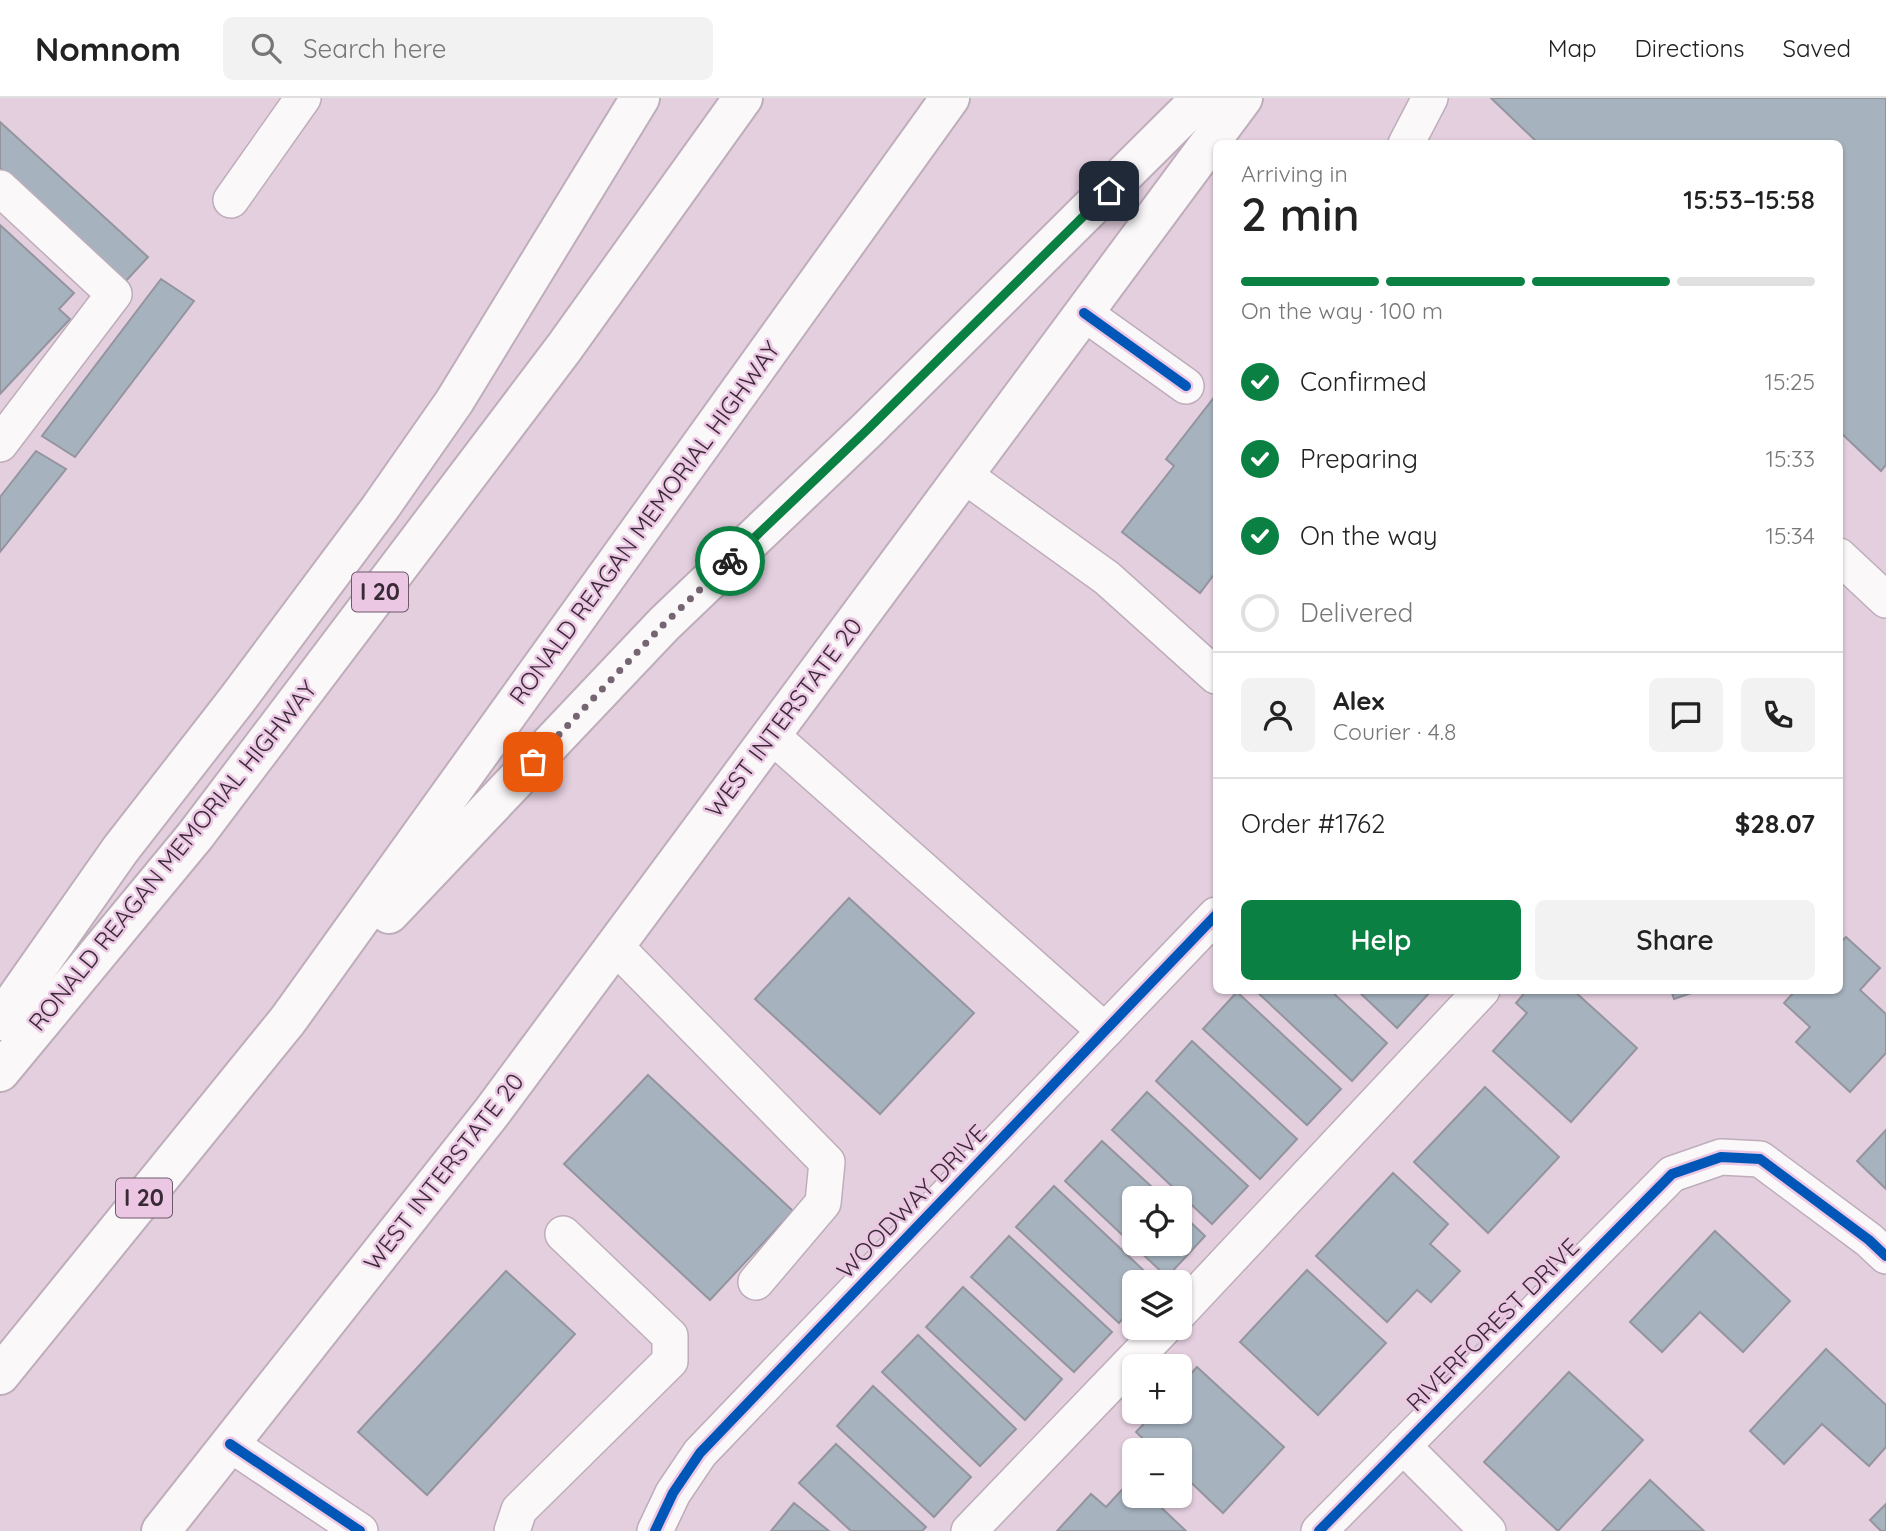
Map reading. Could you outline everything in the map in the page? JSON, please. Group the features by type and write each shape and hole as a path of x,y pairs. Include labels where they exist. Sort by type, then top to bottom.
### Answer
{"main road":[{"path":"0,1021 120,850 236,701 380,508 454,402 640,98"},
{"name":"RONALD REAGAN MEMORIAL HIGHWAY","path":"0,1072 195,836 564,348 743,98"},
{"name":"RONALD REAGAN MEMORIAL HIGHWAY","path":"0,1376 288,1020 950,98"},
{"path":"288,1020 664,624 868,429 1201,98"},
{"name":"WEST INTERSTATE 20","path":"161,1531 492,1112 1243,98"}],"street":[{"path":"231,200 303,98"},
{"path":"1408,140 1430,98"},
{"path":"0,188 114,293 0,444"},
{"path":"1084,313 1186,386"},
{"path":"964,475 1107,578 1213,673"},
{"path":"1843,560 1886,600"},
{"path":"771,735 1105,1031"},
{"name":"WOODWAY DRIVE","path":"655,1531 673,1493 701,1453 1213,918"},
{"path":"615,946 827,1161 823,1203 756,1282"},
{"path":"1192,1299 1478,994"},
{"name":"RIVERFOREST DRIVE","path":"1319,1531 1672,1174 1721,1157 1760,1159 1869,1240 1886,1256"},
{"path":"512,1531 519,1510 670,1361 670,1336 563,1234"},
{"path":"969,1531 1152,1340"},
{"path":"230,1444 360,1531"},
{"path":"1403,1446 1488,1531"}],"building":[{"path":"1491,98 1886,98 1886,465 1881,471 1843,435 1843,140 1535,140"},
{"path":"0,122 148,257 124,283 0,168"},
{"path":"0,225 74,293 59,309 70,319 0,394"},
{"path":"161,279 194,301 75,457 42,436"},
{"path":"1213,399 1213,576 1200,593 1122,532 1174,466 1166,459"},
{"path":"36,451 66,469 0,552 0,497"},
{"path":"849,898 974,1013 880,1114 755,999"},
{"path":"1846,937 1880,968 1860,990 1886,1014 1886,1053 1850,1092 1796,1042 1810,1027 1784,1003 1792,994 1843,994 1843,940"},
{"path":"1235,994 1239,994 1341,1089 1307,1125 1203,1029"},
{"path":"1259,994 1334,994 1387,1043 1352,1081"},
{"path":"1361,994 1428,994 1397,1028"},
{"path":"1524,994 1577,994 1637,1048 1571,1122 1493,1051 1527,1013 1516,1003"},
{"path":"1672,994 1688,994 1674,999"},
{"path":"1192,1041 1297,1139 1260,1179 1156,1081"},
{"path":"648,1075 793,1211 710,1300 564,1164"},
{"path":"1485,1087 1559,1157 1488,1233 1414,1162"},
{"path":"1147,1092 1248,1186 1212,1224 1192,1205 1192,1186 1172,1186 1112,1130"},
{"path":"1886,1130 1886,1189 1857,1161"},
{"path":"1102,1141 1151,1186 1122,1186 1122,1235 1065,1181"},
{"path":"1393,1173 1448,1224 1430,1244 1460,1271 1431,1302 1417,1290 1387,1322 1316,1256"},
{"path":"1054,1186 1122,1250 1122,1256 1128,1256 1143,1270 1122,1270 1122,1320 1119,1323 1016,1227"},
{"path":"1192,1224 1205,1236 1192,1250"},
{"path":"1715,1231 1790,1301 1743,1352 1700,1312 1662,1352 1630,1322"},
{"path":"1009,1236 1112,1332 1074,1372 971,1277"},
{"path":"1145,1256 1186,1256 1173,1270 1160,1270"},
{"path":"1307,1270 1386,1343 1318,1415 1240,1342"},
{"path":"506,1271 575,1334 427,1495 358,1432"},
{"path":"963,1287 1062,1379 1025,1420 926,1327"},
{"path":"918,1335 1016,1429 980,1466 882,1372"},
{"path":"1826,1349 1886,1405 1886,1447 1869,1466 1822,1424 1784,1464 1750,1431"},
{"path":"1197,1367 1284,1447 1223,1513 1192,1483 1192,1438 1142,1438 1136,1432 1144,1424 1192,1424 1192,1373"},
{"path":"1569,1372 1643,1440 1558,1531 1484,1462"},
{"path":"873,1386 971,1477 934,1517 837,1426"},
{"path":"836,1444 926,1527 922,1531 851,1531 799,1483"},
{"path":"1650,1480 1704,1531 1602,1531"},
{"path":"1122,1490 1122,1508 1162,1508 1186,1531 1057,1531 1091,1494 1106,1507"},
{"path":"794,1503 829,1531 771,1531"},
{"path":"1886,1504 1886,1531 1881,1531 1870,1520"}],"cycle path":[{"path":"1084,313 1186,386"},
{"path":"655,1531 673,1493 700,1453 1213,918"},
{"path":"1319,1531 1672,1174 1721,1157 1760,1159 1869,1240 1886,1256"},
{"path":"230,1444 360,1531"}],"way so far":[{"path":"533,762 664,624 730,561"}],"route":[{"path":"730,561 1109,191"}]}
